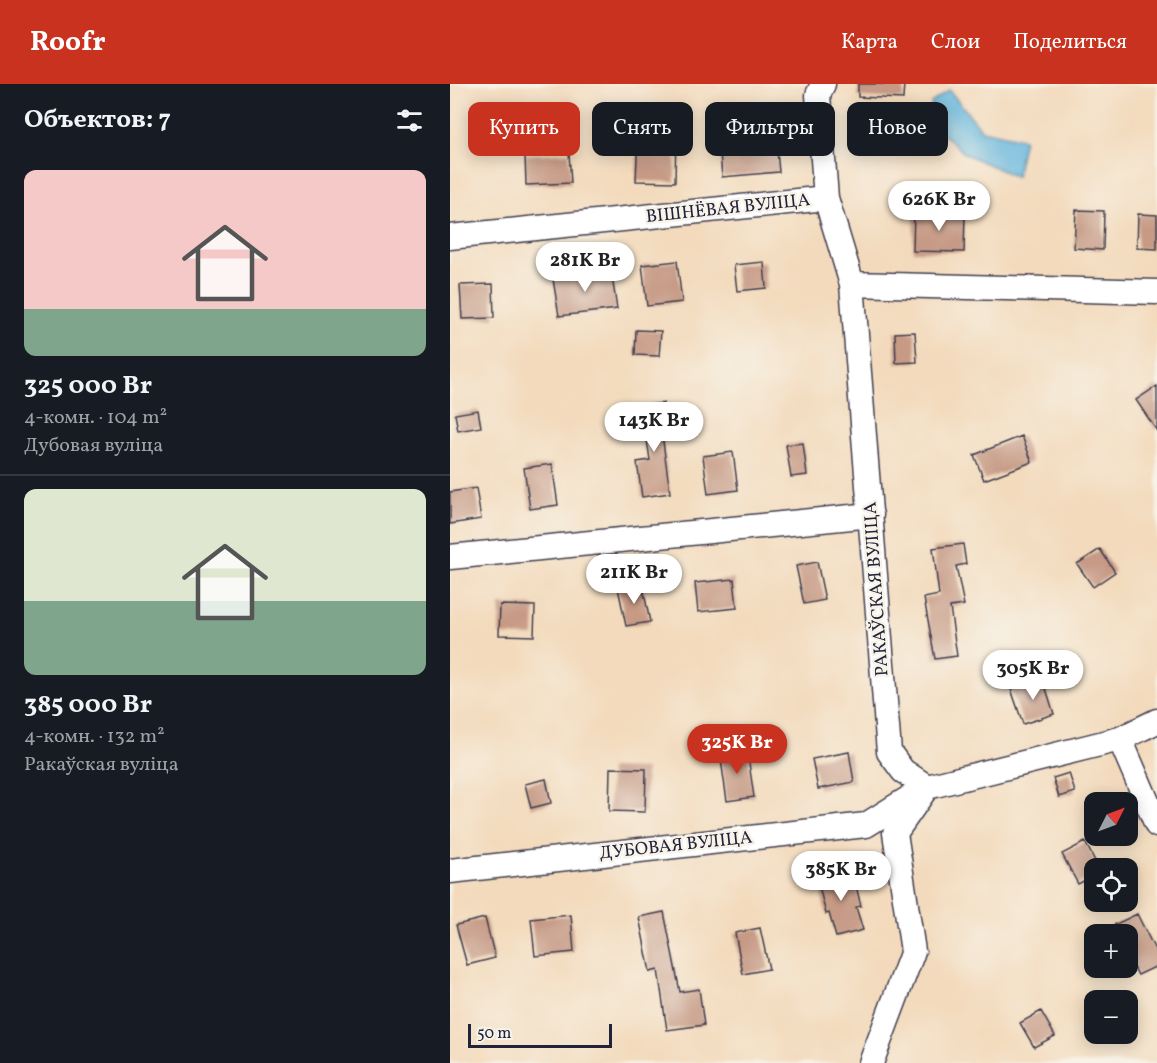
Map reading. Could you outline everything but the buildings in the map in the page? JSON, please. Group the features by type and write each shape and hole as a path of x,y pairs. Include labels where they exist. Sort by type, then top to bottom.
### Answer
{"street":[{"name":"РАКАЎСКАЯ ВУЛІЦА","path":"823,84 818,95 826,198 852,284 890,752 903,771 927,787"},
{"name":"ВІШНЁВАЯ ВУЛІЦА","path":"450,237 826,198"},
{"path":"852,284 1157,292"},
{"path":"450,557 871,515"},
{"name":"ДУБОВАЯ ВУЛІЦА","path":"450,871 866,825 927,787 1120,739 1157,721"},
{"path":"1120,739 1157,825"},
{"path":"871,1063 913,951 895,833 927,787"}],"water":[{"path":"949,90 982,130 1024,139 1016,177 965,154 948,139 948,102 932,102"}]}
